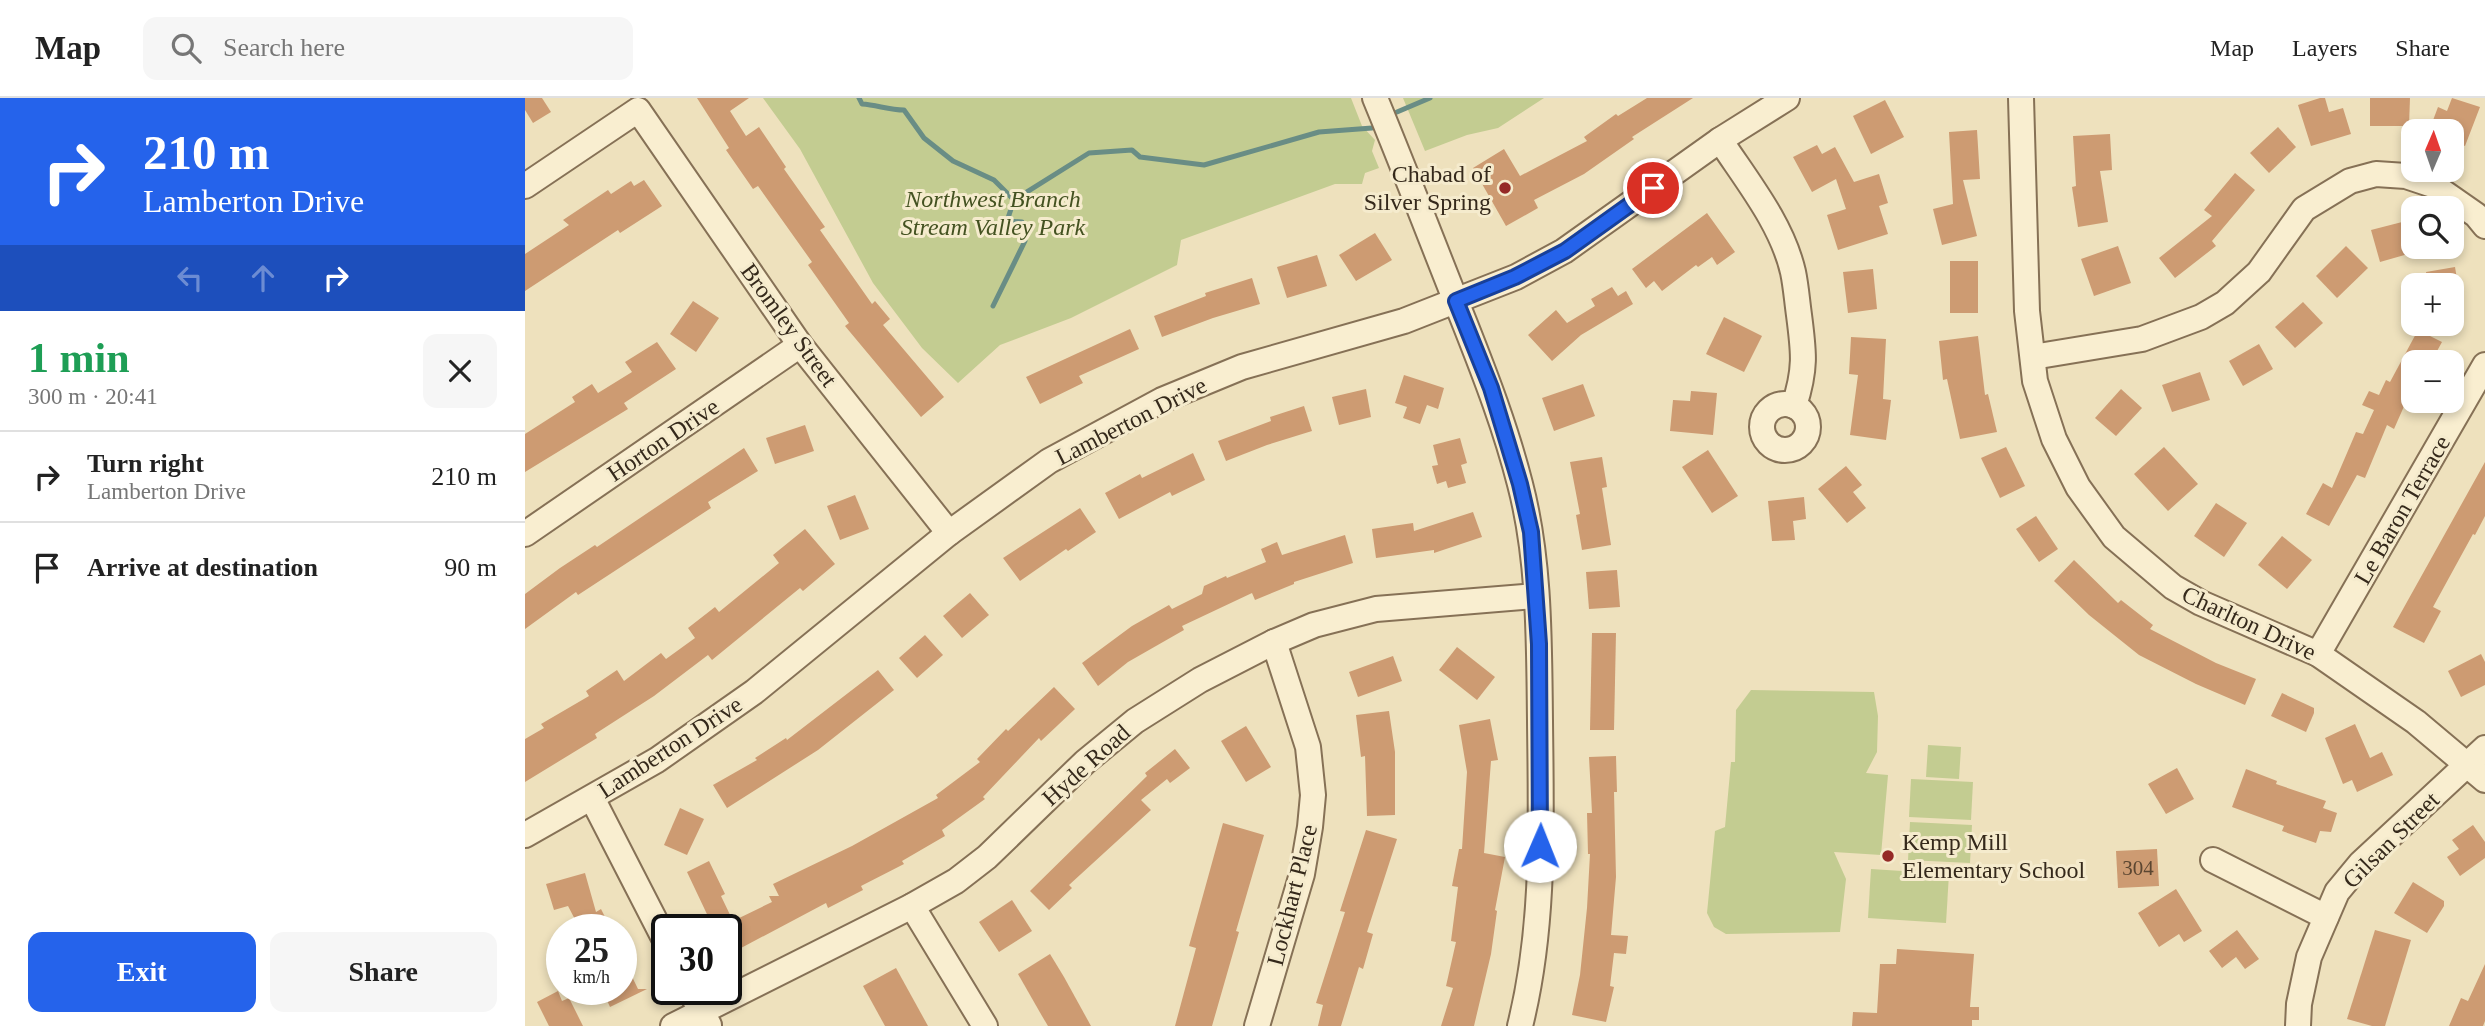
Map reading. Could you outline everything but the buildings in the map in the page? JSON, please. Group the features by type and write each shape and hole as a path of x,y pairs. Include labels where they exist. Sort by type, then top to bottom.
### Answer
{"street":[{"path":"1375,98 1491,388 1520,484 1531,532 1539,644 1541,818 1537,930 1528,993 1520,1026"},
{"name":"Lamberton Drive","path":"525,835 657,760 754,692 949,533 1049,461 1162,400 1242,368 1404,321 1515,277 1565,251 1720,140 1787,98"},
{"name":"Charlton Drive","path":"2021,98 2027,311 2035,381 2054,439 2078,487 2114,537 2173,587 2201,603 2318,654 2479,764"},
{"name":"Bromley Street","path":"525,186 638,110 800,345 949,533"},
{"path":"1720,140 1764,207 1782,240 1793,271 1804,351 1803,378 1794,405"},
{"path":"2033,357 2141,339 2201,317 2225,303 2259,272 2304,209 2350,181 2376,174 2406,176 2433,185 2476,215 2485,226"},
{"name":"Horton Drive","path":"525,534 800,345"},
{"name":"Le Baron Terrace","path":"2318,654 2485,365"},
{"name":"Hyde Road","path":"673,1026 705,1019 956,881 987,856 1085,762 1135,721 1200,680 1274,642 1314,625 1377,608 1535,596"},
{"name":"Lockhart Place","path":"1257,1026 1302,874 1313,795 1308,747 1274,642"},
{"name":"Gilsan Street","path":"2298,1026 2299,1004 2309,957 2337,892 2361,863 2479,764"},
{"path":"592,799 651,914"},
{"path":"2213,860 2326,918"},
{"path":"912,906 985,1026"}],"green space":[{"name":"Northwest Branch Stream Valley Park","path":"763,98 1351,98 1362,126 1375,140 1372,151 1379,168 1365,173 1362,184 1335,184 1181,240 1177,265 1071,318 1000,345 958,383 922,348 873,283 800,149"},
{"path":"1403,98 1544,98 1498,128 1467,135 1425,151"},
{"path":"1751,690 1874,692 1878,716 1877,752 1866,773 1888,775 1881,855 1834,852 1846,879 1840,932 1726,934 1714,927 1707,913 1715,831 1725,827 1731,762 1735,762 1736,710"},
{"path":"1928,745 1961,747 1959,779 1926,777"},
{"path":"1911,779 1973,782 1971,820 1909,817"},
{"path":"1910,822 1972,825 1970,863 1908,860"},
{"path":"1871,869 1949,874 1946,923 1868,918"}],"waterway":[{"path":"859,98 862,104 904,110 924,138 953,161 994,180 1014,200 1089,153 1132,150 1140,157 1204,165 1319,132 1372,128"},
{"path":"1397,112 1430,98"},
{"path":"993,306 1025,241 1022,222 1007,221 1014,200"}],"place":[{"name":"Chabad of Silver Spring","path":"1505,188"},
{"name":"Kemp Mill Elementary School","path":"1888,856"}],"route":[{"path":"1540,846 1539,644 1531,532 1520,484 1491,388 1456,301 1515,277 1565,251 1653,188"}]}
